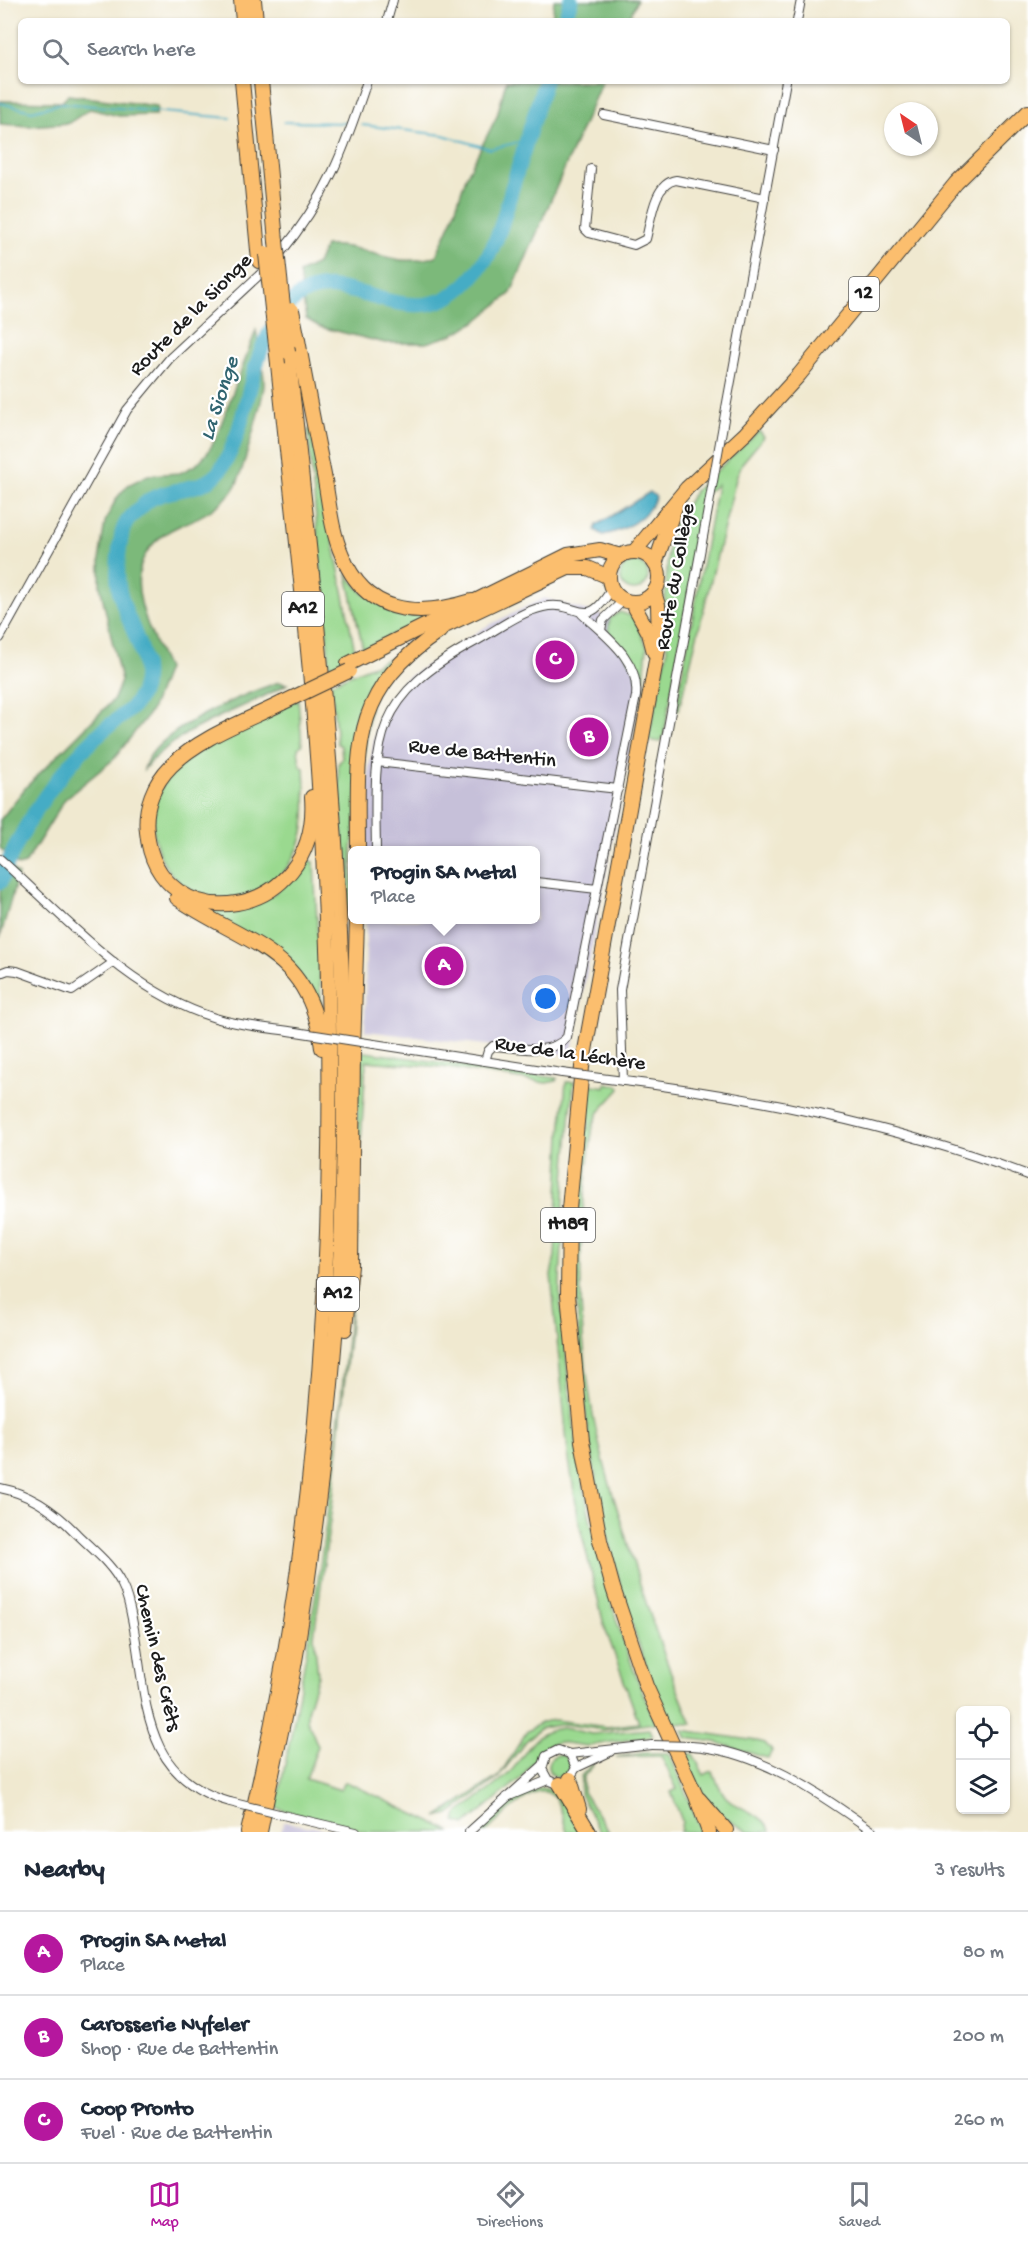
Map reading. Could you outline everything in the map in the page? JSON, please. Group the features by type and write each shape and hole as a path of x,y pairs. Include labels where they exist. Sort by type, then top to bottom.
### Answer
{"highway":[{"path":"235,0 237,18"},
{"path":"241,0 243,18"},
{"path":"254,0 256,18"},
{"path":"242,84 262,257"},
{"name":"A12","path":"248,84 262,257 319,782 329,990 331,1116 326,1291 307,1500 280,1673 248,1832"},
{"name":"A12","path":"260,1832 297,1649 322,1472 336,1336 344,1136 341,950 336,853 316,612 261,84"},
{"name":"12","path":"610,583 614,563 628,554 678,499 773,404 927,216 977,161 1028,112"},
{"path":"277,239 338,543 355,578 378,600 404,610 436,611 472,602"},
{"path":"274,367 306,714 311,822 304,849 294,868 272,891 256,900 234,905 214,904 190,897 166,878 149,847 147,815 154,789 170,766 191,750 282,700 348,667 472,602 568,555 600,550 646,556 655,564"},
{"name":"12","path":"655,659 660,632 658,605 654,592 659,578 655,564 678,499"},
{"path":"348,667 450,624 568,568 588,568 610,583 628,601 649,633 655,659"},
{"path":"628,601 640,601 654,592"},
{"path":"358,846 359,758 362,731 370,705 383,682 401,661 450,624"},
{"name":"H189","path":"655,659 582,1068 569,1198 568,1294 577,1403 600,1540 613,1588 646,1686 696,1796"},
{"path":"282,700 200,735 166,760 145,791 140,810 139,836 149,866 170,892 188,905 262,945 277,957 297,979 308,999 318,1028 331,1116"},
{"path":"269,1832 307,1638 330,1469 351,1266 357,924"},
{"path":"564,1778 589,1832"},
{"path":"696,1796 727,1831"},
{"path":"696,1796 709,1832"}],"street":[{"path":"388,18 393,0"},
{"path":"798,18 801,0"},
{"name":"Route de la Sionge","path":"0,638 128,410 170,358 272,263 320,199 339,161 366,84"},
{"name":"Route du Collège","path":"623,1081 620,990 785,84"},
{"path":"604,115 774,150"},
{"path":"591,169 585,229 589,233 634,245 646,238 661,187 668,181 676,180 765,198"},
{"path":"582,614 599,608 610,583"},
{"path":"601,630 603,620 628,601"},
{"name":"Rue de Battentin","path":"376,846 377,762 385,728 394,705 410,686 437,663 534,610 555,606 582,614"},
{"path":"485,1061 488,1051 493,1046 546,1049 561,1044 567,1037 618,789 636,685 629,662 601,630 582,614"},
{"name":"Rue de Battentin","path":"377,762 618,789"},
{"name":"Rue de la Léchère","path":"0,859 139,982 185,1007 235,1022 830,1115 952,1148 1028,1175"},
{"path":"540,882 597,889"},
{"path":"0,973 11,970 72,991 114,962"},
{"name":"Chemin des Crêts","path":"0,1488 37,1500 62,1518 120,1580 128,1600 147,1711 156,1743 184,1780 210,1796 356,1832"},
{"path":"469,1832 542,1766 546,1756 552,1751 561,1750 570,1754 652,1745 691,1746 735,1755 788,1776 831,1801 874,1832"},
{"path":"507,1797 564,1778 617,1749"},
{"path":"564,1778 570,1754"},
{"path":"542,1766 564,1778"}],"shaded area":[{"path":"544,598 622,621 645,671 571,1055 365,1031 366,924 540,924 540,846 367,846 369,768 376,727 404,680 485,627"},
{"path":"284,1822 341,1832 281,1832"}],"green space":[{"path":"554,0 637,0 629,18 552,18"},
{"path":"505,84 601,84 511,293 477,321 452,335 426,343 385,343 320,327 306,319 299,273 317,264 325,246 353,248 405,260 420,260 436,256 452,220 466,177 497,116"},
{"path":"68,95 157,106 156,115 119,116 90,109 69,123 29,126 0,124 0,101 62,102"},
{"path":"256,330 264,384 239,479 232,492 212,509 159,538 146,553 139,570 142,608 167,669 151,711 114,759 65,799 25,864 18,866 0,848 0,820 26,787 114,699 121,681 100,586 100,554 105,522 116,499 128,485 148,475 180,473 196,465 208,452 216,438"},
{"path":"308,430 311,430 355,651 354,656 330,669"},
{"path":"759,431 764,437 743,462 737,475 679,709 675,713 717,485 706,493 664,735 660,742 648,740 667,653 665,603 668,549 675,524 694,492"},
{"path":"634,562 644,566 648,576 644,586 634,590 624,586 620,576 624,566"},
{"path":"347,575 364,594 433,615 363,649"},
{"path":"620,612 634,617 647,647 643,691 640,691 633,666 608,632 610,618"},
{"path":"388,659 392,664 372,693 353,846 348,846 348,909 338,764 342,759 341,746 337,743 331,683"},
{"path":"279,682 287,684 194,729 160,753 144,769 151,755 181,728 244,695"},
{"path":"298,699 302,745 298,748 300,766 304,768 305,813 301,840 289,864 272,882 251,894 228,898 205,896 184,886 167,868 154,835 155,805 164,783 188,759 206,747"},
{"path":"0,859 18,875 0,938"},
{"path":"305,859 314,862 322,1023 298,975 192,900 229,908 253,905 283,886"},
{"path":"358,1051 557,1078 556,1081 546,1083 441,1067 366,1061 349,1337 333,1499 314,1636 318,1675 307,1711 307,1720 318,1746 306,1779 341,1790 345,1782 452,1832 367,1832 276,1808 314,1605 341,1401 355,1237"},
{"path":"566,1082 574,1082 565,1184 560,1292 574,1423 592,1526 604,1576 618,1626 656,1723 603,1730 564,1724 541,1728 526,1741 497,1779 449,1814 437,1817 499,1776 527,1731 542,1722 555,1720 607,1727 639,1723 604,1625 579,1522 568,1454 551,1275 555,1256"},
{"path":"606,1083 619,1086 620,1089 599,1112 593,1126 588,1160 581,1264 586,1369 597,1436 614,1499 655,1629 692,1724 668,1723 641,1650 618,1577 601,1505 588,1432 580,1358 577,1206 582,1128 588,1129 589,1118 583,1117 587,1084 605,1087"},
{"path":"563,1728 592,1734 650,1729 653,1736 587,1746 558,1742 548,1745 521,1778 465,1825 455,1822 457,1814 512,1770 536,1739 552,1730"},
{"path":"682,1730 757,1741 765,1743 772,1751 768,1758 763,1757 715,1742 687,1738"},
{"path":"645,1753 669,1753 702,1832 680,1832 682,1821 671,1792 677,1789 661,1756 616,1757"},
{"path":"682,1754 693,1754 704,1775 712,1771 726,1797 757,1816 771,1832 748,1832 721,1815 704,1795"},
{"path":"555,1755 563,1755 570,1762 570,1770 563,1777 555,1777 548,1770 548,1762"},
{"path":"592,1764 593,1766 583,1777 583,1792 609,1832 600,1832 580,1794 581,1776"},
{"path":"541,1788 556,1793 562,1798 580,1832 567,1832 556,1801 550,1794 543,1792 535,1793 516,1804 486,1832 477,1832 517,1796"}],"water":[{"path":"650,492 656,497 652,504 641,517 627,527 603,535 595,530 597,525"}],"waterway":[{"name":"La Sionge","path":"565,18 571,0"},
{"name":"La Sionge","path":"0,882 29,821 54,784 99,734 134,706 143,687 145,673 143,659 118,583 121,539 128,520 152,498 199,485 215,476 221,469 232,449 257,361 277,320 293,301 314,289 336,288 409,304 434,303 460,290 484,262 498,236 544,84"},
{"path":"0,103 32,111 62,103 230,118"},
{"path":"284,122 346,123"},
{"path":"362,125 443,135 490,149 527,140"}],"place":[{"name":"Coop Pronto","path":"555,660"},
{"name":"Carosserie Nyfeler","path":"589,737"},
{"name":"Progin SA Metal","path":"444,966"}]}
